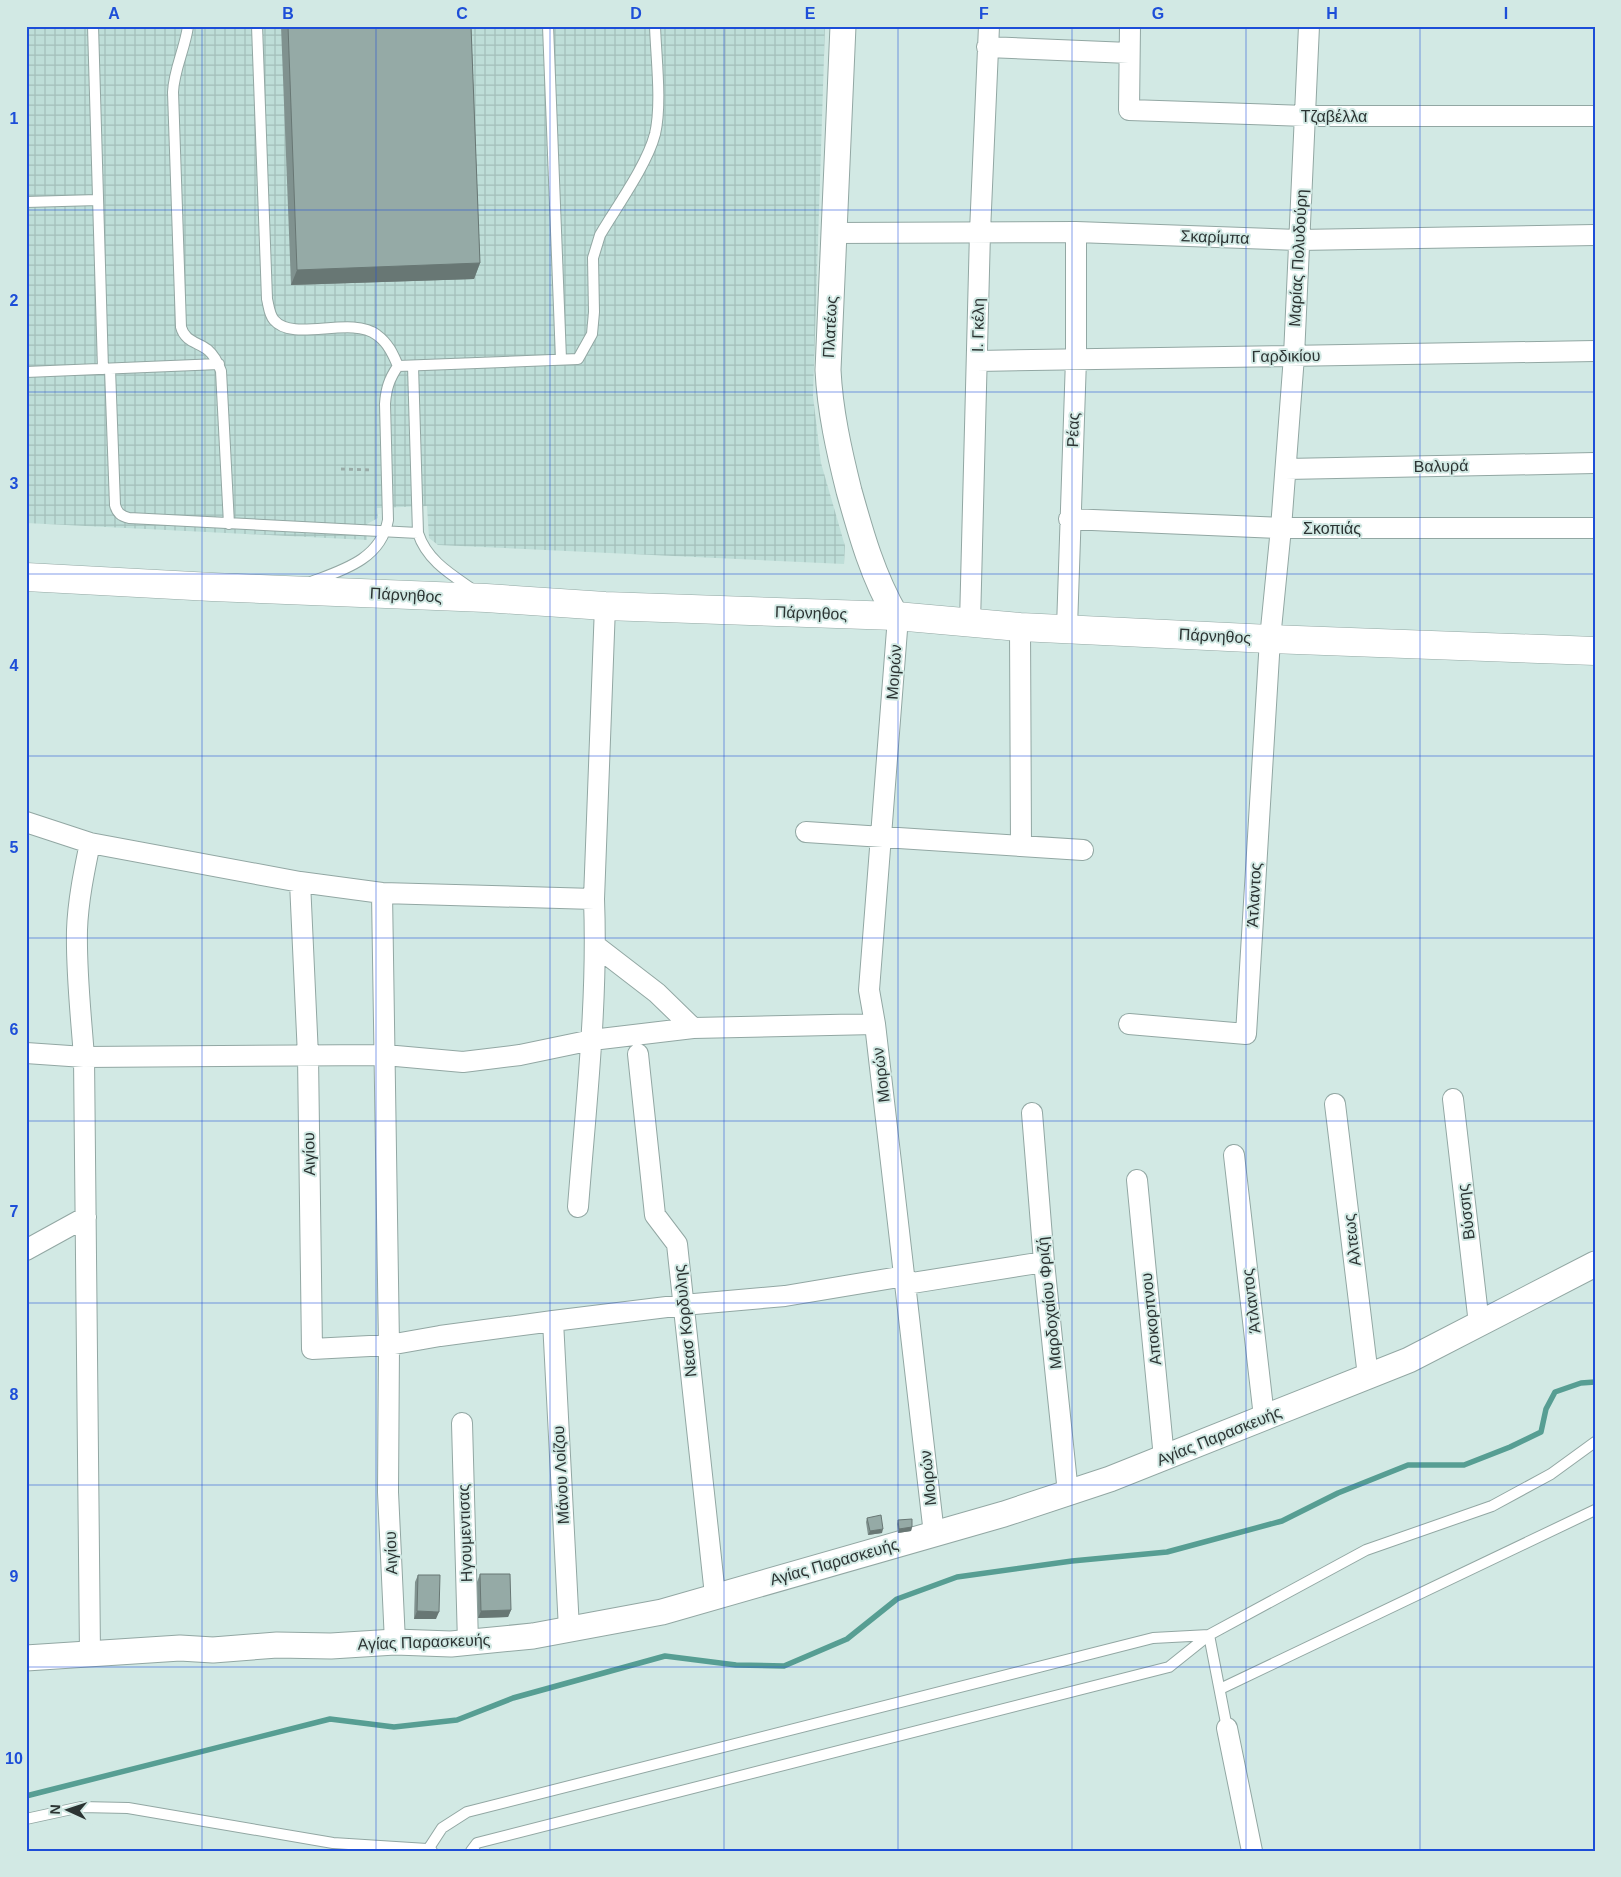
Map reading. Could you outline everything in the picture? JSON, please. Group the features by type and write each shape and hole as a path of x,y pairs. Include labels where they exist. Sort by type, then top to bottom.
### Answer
{"main road":[{"name":"Πάρνηθος","path":"26,577 486,598 605,606 896,616 1020,627 1270,639 1595,651"}],"street":[{"name":"Πλατέως","path":"843,26 828,370 832,414 852,501 872,568 896,616"},
{"name":"Ι. Γκέλη","path":"970,623 980,232 988,26"},
{"path":"988,47 1129,54 1130,26"},
{"name":"Μαρίας Πολυδούρη","path":"1270,639 1282,528 1294,356 1309,26"},
{"name":"Τζαβέλλα","path":"1129,54 1129,110 1306,116 1595,116"},
{"name":"Σκαρίμπα","path":"834,233 1076,232 1298,240 1595,234"},
{"name":"Ρέας","path":"1067,628 1069,519 1076,359 1076,232"},
{"name":"Γαρδικίου","path":"977,361 1595,351"},
{"name":"Βαλυρά","path":"1286,469 1595,464"},
{"name":"Σκοπιάς","path":"1069,519 1282,528 1595,528"},
{"path":"578,1207 592,1040 596,946 594,899 605,606"},
{"name":"Μοιρών","path":"896,616 897,630 869,990 875,1024 934,1534"},
{"path":"1020,627 1021,846"},
{"name":"Άτλαντος","path":"1129,1024 1246,1034 1270,639"},
{"path":"26,822 90,843 300,882 382,893 594,899"},
{"path":"806,832 1083,850"},
{"path":"90,843 81,890 77,930 78,984 84,1057 90,1654"},
{"name":"Αιγίου","path":"300,882 308,1056 312,1349 389,1345"},
{"name":"Αιγίου","path":"382,893 389,1345 388,1492 395,1642"},
{"path":"596,946 657,993 693,1028"},
{"path":"26,1053 84,1057 385,1055 463,1062 520,1055 592,1040 693,1028 875,1024"},
{"name":"Νεασ Κορδυλης","path":"638,1054 655,1215 677,1244 715,1596"},
{"name":"Βύσσης","path":"1453,1099 1479,1324"},
{"name":"Αλτεως","path":"1335,1104 1368,1376"},
{"name":"Μαρδοχαίου Φριζή","path":"1032,1113 1044,1262 1068,1493"},
{"name":"Άτλαντος","path":"1234,1155 1264,1417"},
{"name":"Αποκορπνου","path":"1137,1180 1164,1458"},
{"path":"26,1250 86,1217"},
{"path":"389,1345 440,1336 553,1321 684,1305 785,1296 1044,1262"},
{"name":"Αγίας Παρασκευής","path":"26,1658 180,1648 213,1650 277,1645 331,1646 395,1642 451,1644 533,1636 662,1612 1004,1514 1110,1479 1409,1360 1595,1264"},
{"name":"Μάνου Λοίζου","path":"553,1321 569,1629"},
{"name":"Ηγουμεντισας","path":"462,1423 468,1642"},
{"path":"1227,1728 1252,1851"}],"lane":[{"path":"93,26 98,200 117,511 122,516 129,518 418,533"},
{"path":"188,26 175,73 173,92 181,328 186,338 207,349 219,364 223,378 229,524"},
{"path":"257,26 267,299 270,312 275,322 285,328 297,330 352,327 364,328 376,333 392,352 398,366"},
{"path":"548,26 561,359"},
{"path":"398,366 578,359 592,334 594,312 592,269 595,246 644,160 655,133 658,108 655,26"},
{"path":"26,202 98,200"},
{"path":"26,372 219,364"},
{"path":"293,590 362,560 372,551 386,532 388,520 384,404 386,389 391,376 398,366"},
{"path":"413,366 418,533 422,546 438,565 486,598"},
{"path":"471,1851 477,1843 1169,1667 1209,1635 1366,1550 1492,1506 1551,1474 1595,1442"},
{"path":"1220,1689 1595,1510"},
{"path":"1209,1635 1227,1728"},
{"path":"26,1819 81,1806 128,1808 333,1843 429,1850 442,1828 468,1812 1153,1638 1209,1635"}],"path":[{"path":"341,469 386,471"}],"shaded area":[{"path":"26,26 825,26 813,396 821,463 845,546 844,564 438,545 429,538 427,506 377,508 378,518 367,524 367,540 26,523"}],"building":[{"path":"288,26 471,26 480,263 297,270"},
{"path":"881,1515 883,1529 870,1531 867,1518"},
{"path":"912,1519 912,1527 899,1529 898,1520"},
{"path":"480,1574 510,1574 511,1610 481,1611"},
{"path":"418,1575 440,1575 439,1612 417,1611"}],"waterway":[{"path":"26,1796 330,1719 394,1727 457,1720 513,1698 665,1656 736,1665 784,1666 847,1639 897,1599 957,1577 1072,1561 1167,1552 1282,1521 1338,1493 1408,1465 1464,1465 1510,1447 1541,1432 1546,1409 1555,1392 1581,1383 1595,1382"}]}
